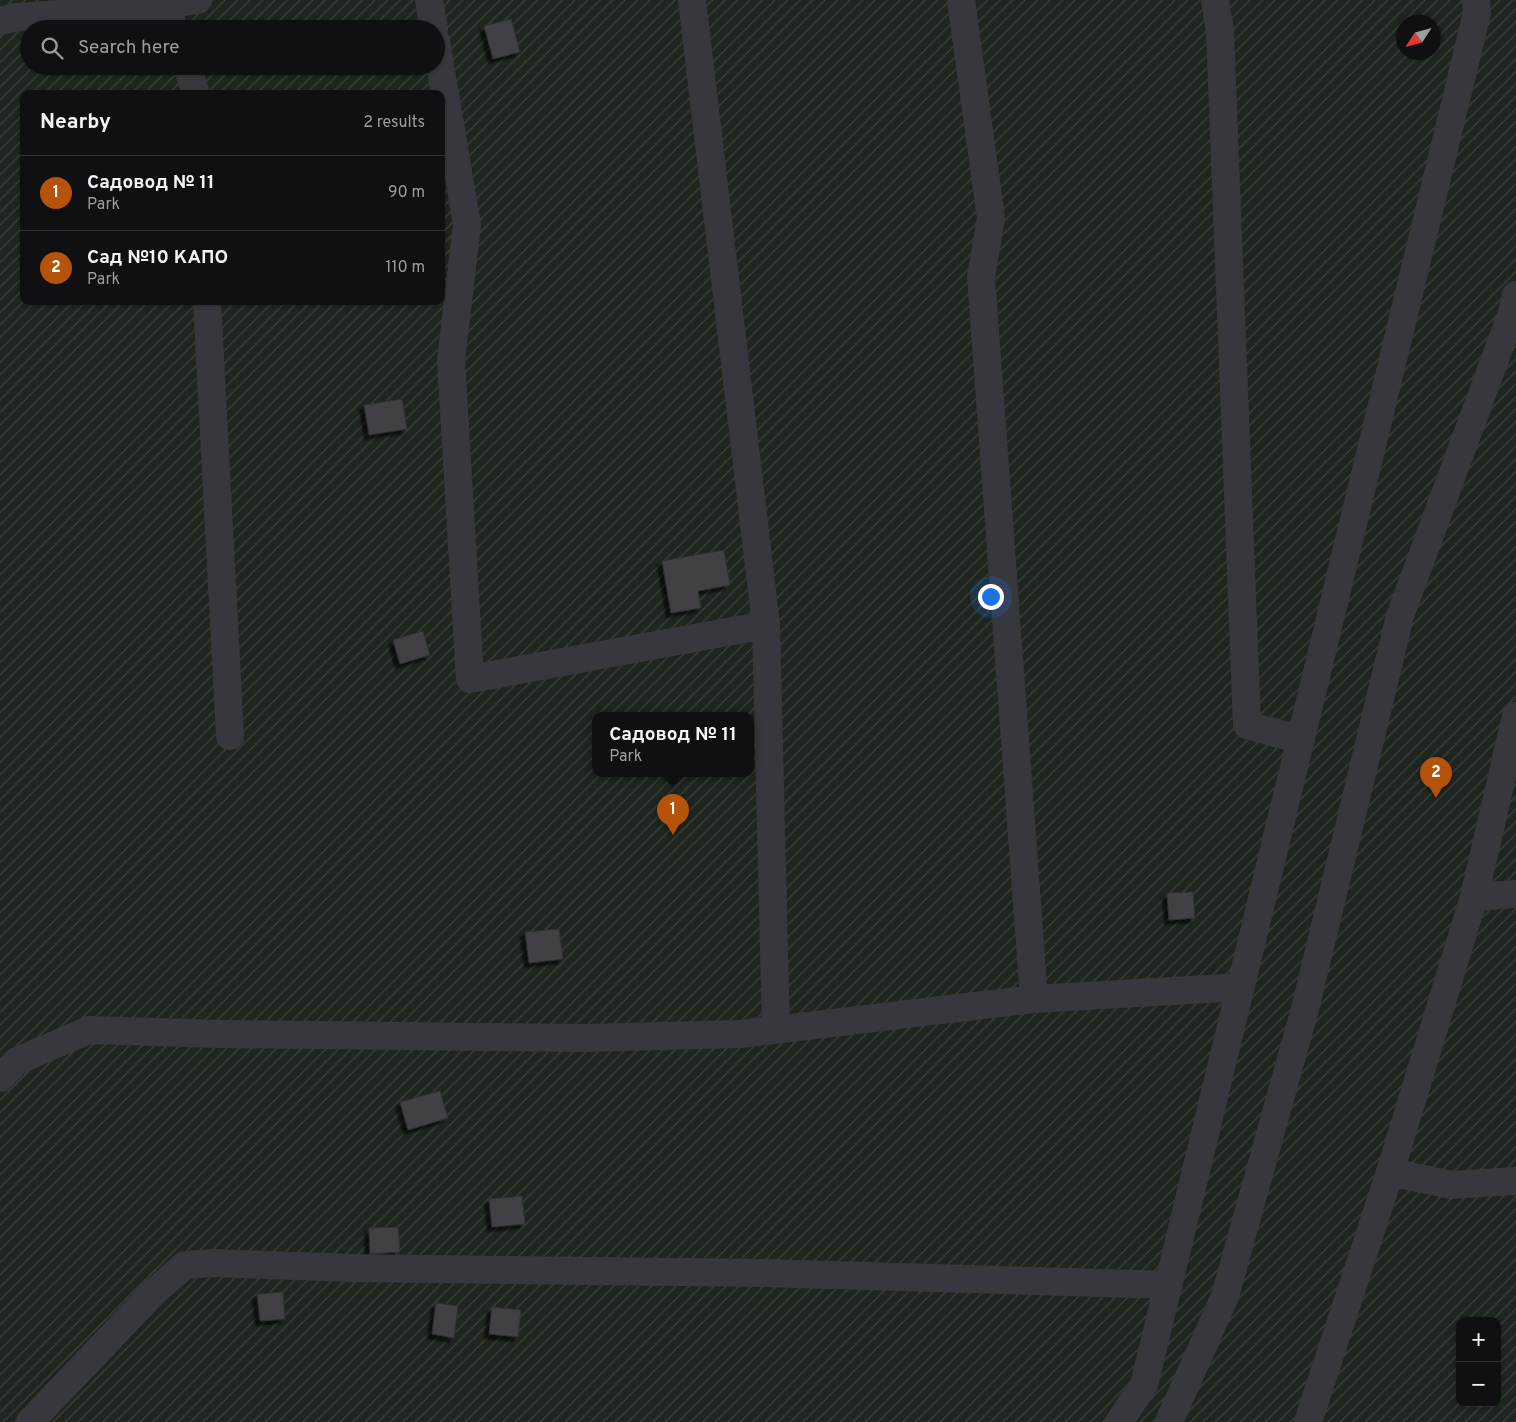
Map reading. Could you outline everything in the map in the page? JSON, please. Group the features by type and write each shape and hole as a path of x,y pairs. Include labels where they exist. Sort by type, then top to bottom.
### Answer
{"lane":[{"path":"0,21 18,17 144,8 168,11 198,0"},
{"path":"429,0 432,20"},
{"path":"692,0 766,625 776,1030"},
{"path":"961,0 991,218 981,277 1034,999"},
{"path":"1215,0 1220,31 1247,725 1301,740"},
{"path":"1119,1422 1144,1386 1478,13 1476,0"},
{"path":"190,75 195,90"},
{"path":"442,75 444,90"},
{"path":"445,94 467,225 451,360 470,679 766,625"},
{"path":"1170,1422 1225,1296 1305,1009 1400,616 1512,313 1516,295"},
{"path":"207,305 230,736"},
{"path":"1308,1422 1390,1172 1474,897 1516,716"},
{"path":"1474,897 1516,894"},
{"path":"0,1078 17,1061 89,1030 585,1038 740,1034 1034,999 1241,987"},
{"path":"1390,1172 1451,1185 1516,1181"},
{"path":"30,1422 154,1293 185,1265 213,1263 353,1268 764,1273 1169,1285"}],"shaded area":[{"path":"0,0 1516,0 1516,1422 0,1422"}],"building":[{"path":"511,19 520,52 493,59 484,26"},
{"path":"402,399 407,429 369,435 364,405"},
{"path":"724,550 730,585 698,591 701,608 671,613 662,561"},
{"path":"423,631 430,655 400,664 393,640"},
{"path":"1193,892 1195,918 1169,920 1167,893"},
{"path":"559,929 563,959 529,963 525,932"},
{"path":"440,1091 448,1118 408,1130 400,1102"},
{"path":"522,1196 525,1224 492,1227 489,1199"},
{"path":"398,1227 400,1252 370,1254 369,1228"},
{"path":"283,1292 285,1319 260,1321 257,1294"},
{"path":"436,1303 458,1306 454,1338 432,1334"},
{"path":"492,1307 521,1310 518,1337 489,1334"}],"place":[{"name":"Сад №10 КАПО","path":"1436,798"},
{"name":"Садовод № 11","path":"673,835"}]}
